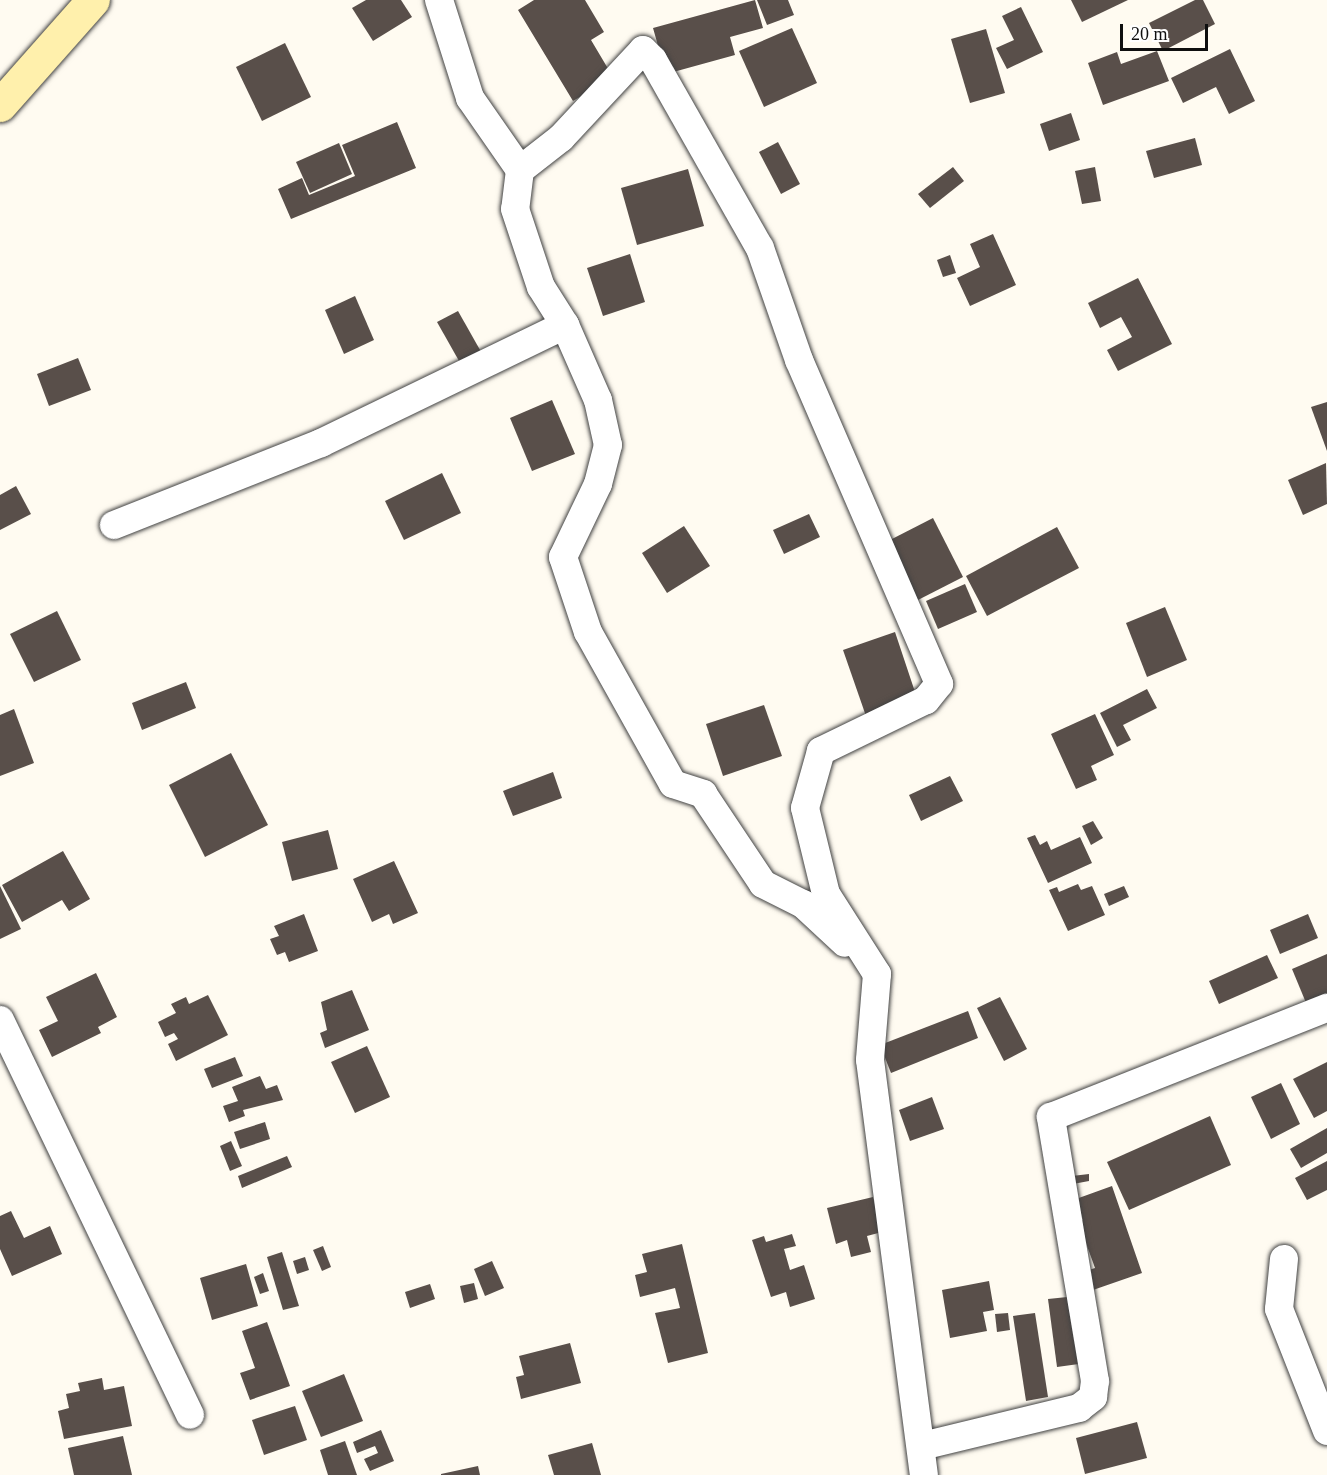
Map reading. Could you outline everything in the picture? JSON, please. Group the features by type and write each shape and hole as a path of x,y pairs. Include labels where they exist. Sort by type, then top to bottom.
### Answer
{"street":[{"path":"0,105 93,0"},
{"path":"439,0 470,98 520,170 515,209 541,287 564,325 598,400 608,445 598,484 563,557 588,632 673,784 703,794 763,884 803,904 877,974"},
{"path":"520,170 561,138 643,50 702,142 760,248 799,360 939,684 926,700 821,752 805,808 826,894 877,974 870,1060 924,1475"},
{"path":"114,525 321,442 564,325"},
{"path":"922,1446 1079,1408 1093,1397 1095,1381 1051,1117 1327,1008"},
{"path":"0,1020 190,1415"},
{"path":"1284,1259 1278,1309 1327,1431"}],"building":[{"path":"366,0 401,0 412,17 373,41 352,8"},
{"path":"534,0 585,0 604,32 591,40 613,77 573,101 518,10"},
{"path":"755,0 763,28 730,37 735,55 666,74 653,28"},
{"path":"757,0 788,0 794,15 767,25"},
{"path":"1071,0 1128,0 1082,22"},
{"path":"1195,0 1203,0 1215,24 1163,51 1149,23"},
{"path":"1021,7 1043,52 1007,69 996,48 1014,40 1002,16"},
{"path":"792,28 817,83 764,107 739,51"},
{"path":"986,29 1005,93 970,103 951,39"},
{"path":"285,43 311,97 262,121 236,67"},
{"path":"1230,49 1255,101 1229,114 1216,87 1183,103 1171,78"},
{"path":"1157,51 1169,81 1103,105 1088,63 1117,52 1121,64"},
{"path":"1071,113 1080,140 1049,151 1040,124"},
{"path":"397,122 416,168 291,219 278,189 302,178 309,195 355,176 342,145"},
{"path":"1195,138 1202,165 1154,178 1146,151"},
{"path":"778,142 800,184 781,194 759,152"},
{"path":"339,143 352,174 310,193 296,162"},
{"path":"953,167 964,181 930,208 918,194"},
{"path":"1095,167 1101,201 1082,204 1075,171"},
{"path":"688,169 704,226 637,245 621,188"},
{"path":"993,234 1016,285 970,306 957,278 980,267 970,244"},
{"path":"630,254 645,302 603,316 587,268"},
{"path":"950,255 956,273 943,277 937,260"},
{"path":"1138,278 1172,344 1118,371 1107,350 1132,337 1121,317 1100,328 1088,303"},
{"path":"355,296 374,340 344,354 325,310"},
{"path":"458,311 484,357 463,368 437,322"},
{"path":"78,358 91,390 49,406 37,374"},
{"path":"552,400 575,454 532,471 510,418"},
{"path":"1327,402 1327,451 1311,407"},
{"path":"1326,463 1327,504 1303,515 1288,480"},
{"path":"442,473 461,513 404,540 385,501"},
{"path":"16,486 31,514 0,530 0,495"},
{"path":"809,514 820,537 784,554 773,530"},
{"path":"933,518 963,577 916,601 890,540"},
{"path":"684,526 710,566 667,593 642,553"},
{"path":"1057,527 1079,568 987,616 966,576"},
{"path":"965,584 977,612 938,629 926,601"},
{"path":"1165,607 1187,660 1147,677 1126,623"},
{"path":"57,611 81,660 34,682 10,634"},
{"path":"895,632 918,701 867,719 843,650"},
{"path":"186,682 196,708 142,730 132,703"},
{"path":"1147,689 1157,708 1123,725 1131,740 1117,747 1100,713"},
{"path":"764,705 782,756 723,776 706,724"},
{"path":"14,709 34,763 0,776 0,715"},
{"path":"1095,714 1114,755 1091,766 1097,780 1076,789 1051,734"},
{"path":"231,753 268,825 205,857 169,785"},
{"path":"553,772 562,798 513,816 503,791"},
{"path":"950,776 963,801 921,821 909,795"},
{"path":"1093,821 1103,838 1091,845 1082,826"},
{"path":"328,830 338,869 292,881 282,842"},
{"path":"1035,835 1040,845 1047,841 1051,850 1080,837 1092,863 1048,883 1027,838"},
{"path":"63,851 90,899 69,911 62,900 22,922 2,885"},
{"path":"394,861 418,913 393,924 389,914 372,922 353,879"},
{"path":"1078,884 1081,890 1092,886 1105,915 1068,931 1049,890 1057,887 1059,892"},
{"path":"0,886 21,929 0,939"},
{"path":"1124,886 1129,897 1109,906 1104,894"},
{"path":"304,914 318,951 289,962 285,952 277,955 270,939 279,936 274,926"},
{"path":"1308,914 1318,938 1280,954 1270,930"},
{"path":"1327,954 1327,1003 1309,1010 1292,969"},
{"path":"1267,955 1278,978 1219,1004 1209,981"},
{"path":"96,973 117,1017 98,1027 101,1033 52,1057 39,1030 58,1021 46,997"},
{"path":"352,990 369,1030 325,1048 320,1033 327,1030 321,1002"},
{"path":"208,995 228,1035 176,1061 168,1044 178,1039 174,1033 165,1037 158,1022 176,1013 171,1004 186,997 189,1004"},
{"path":"1000,997 1027,1049 1004,1061 977,1008"},
{"path":"968,1011 978,1038 891,1073 880,1045"},
{"path":"367,1046 390,1097 355,1113 331,1062"},
{"path":"235,1057 243,1076 212,1088 204,1069"},
{"path":"1327,1062 1327,1111 1314,1118 1293,1079"},
{"path":"260,1076 266,1089 277,1085 283,1100 243,1110 245,1116 229,1122 223,1106 238,1101 232,1087"},
{"path":"1281,1083 1300,1124 1271,1139 1251,1097"},
{"path":"932,1097 944,1129 910,1141 899,1110"},
{"path":"1210,1116 1231,1165 1129,1210 1107,1162"},
{"path":"265,1122 270,1139 240,1149 234,1132"},
{"path":"1327,1128 1327,1153 1301,1168 1290,1149"},
{"path":"231,1141 242,1166 230,1171 220,1146"},
{"path":"287,1156 292,1167 242,1188 238,1176"},
{"path":"1327,1161 1327,1190 1307,1200 1295,1178"},
{"path":"1089,1174 1089,1181 1073,1184 1072,1176"},
{"path":"1112,1186 1142,1273 1093,1290 1086,1271 1095,1268 1078,1221 1083,1220 1076,1199"},
{"path":"873,1197 882,1232 867,1236 871,1252 851,1257 847,1240 836,1244 827,1208"},
{"path":"11,1211 24,1238 50,1226 62,1254 12,1276 0,1249 0,1216"},
{"path":"792,1234 796,1246 784,1249 790,1270 804,1265 815,1299 790,1307 786,1292 771,1297 752,1240 764,1236 766,1242"},
{"path":"682,1244 708,1353 668,1363 655,1313 680,1308 675,1288 640,1297 635,1275 647,1272 642,1254"},
{"path":"323,1246 331,1267 322,1271 313,1250"},
{"path":"282,1252 299,1306 283,1310 267,1257"},
{"path":"305,1257 309,1270 297,1274 293,1261"},
{"path":"492,1261 504,1288 485,1296 474,1269"},
{"path":"246,1264 258,1306 212,1320 200,1278"},
{"path":"263,1273 269,1291 260,1294 254,1277"},
{"path":"989,1281 994,1310 983,1312 987,1331 950,1338 942,1290"},
{"path":"474,1283 478,1299 464,1303 460,1286"},
{"path":"430,1284 435,1299 410,1308 405,1292"},
{"path":"1077,1296 1086,1363 1057,1367 1048,1299"},
{"path":"1008,1313 1010,1330 997,1332 995,1314"},
{"path":"1035,1313 1048,1397 1026,1401 1013,1316"},
{"path":"267,1322 290,1386 250,1400 240,1373 255,1368 242,1331"},
{"path":"570,1343 581,1383 521,1399 516,1377 524,1375 519,1356"},
{"path":"344,1374 363,1421 321,1437 302,1391"},
{"path":"102,1378 104,1390 124,1386 132,1426 64,1439 58,1411 69,1408 66,1394 80,1391 78,1383"},
{"path":"295,1406 307,1440 264,1455 252,1420"},
{"path":"1137,1422 1147,1458 1085,1474 1076,1438"},
{"path":"381,1430 394,1461 370,1471 364,1459 378,1453 375,1446 357,1453 353,1442"},
{"path":"123,1436 132,1475 74,1475 68,1448"},
{"path":"345,1441 357,1475 328,1475 320,1450"},
{"path":"592,1443 601,1475 554,1475 548,1455"},
{"path":"478,1466 480,1475 441,1475 441,1474"}]}
